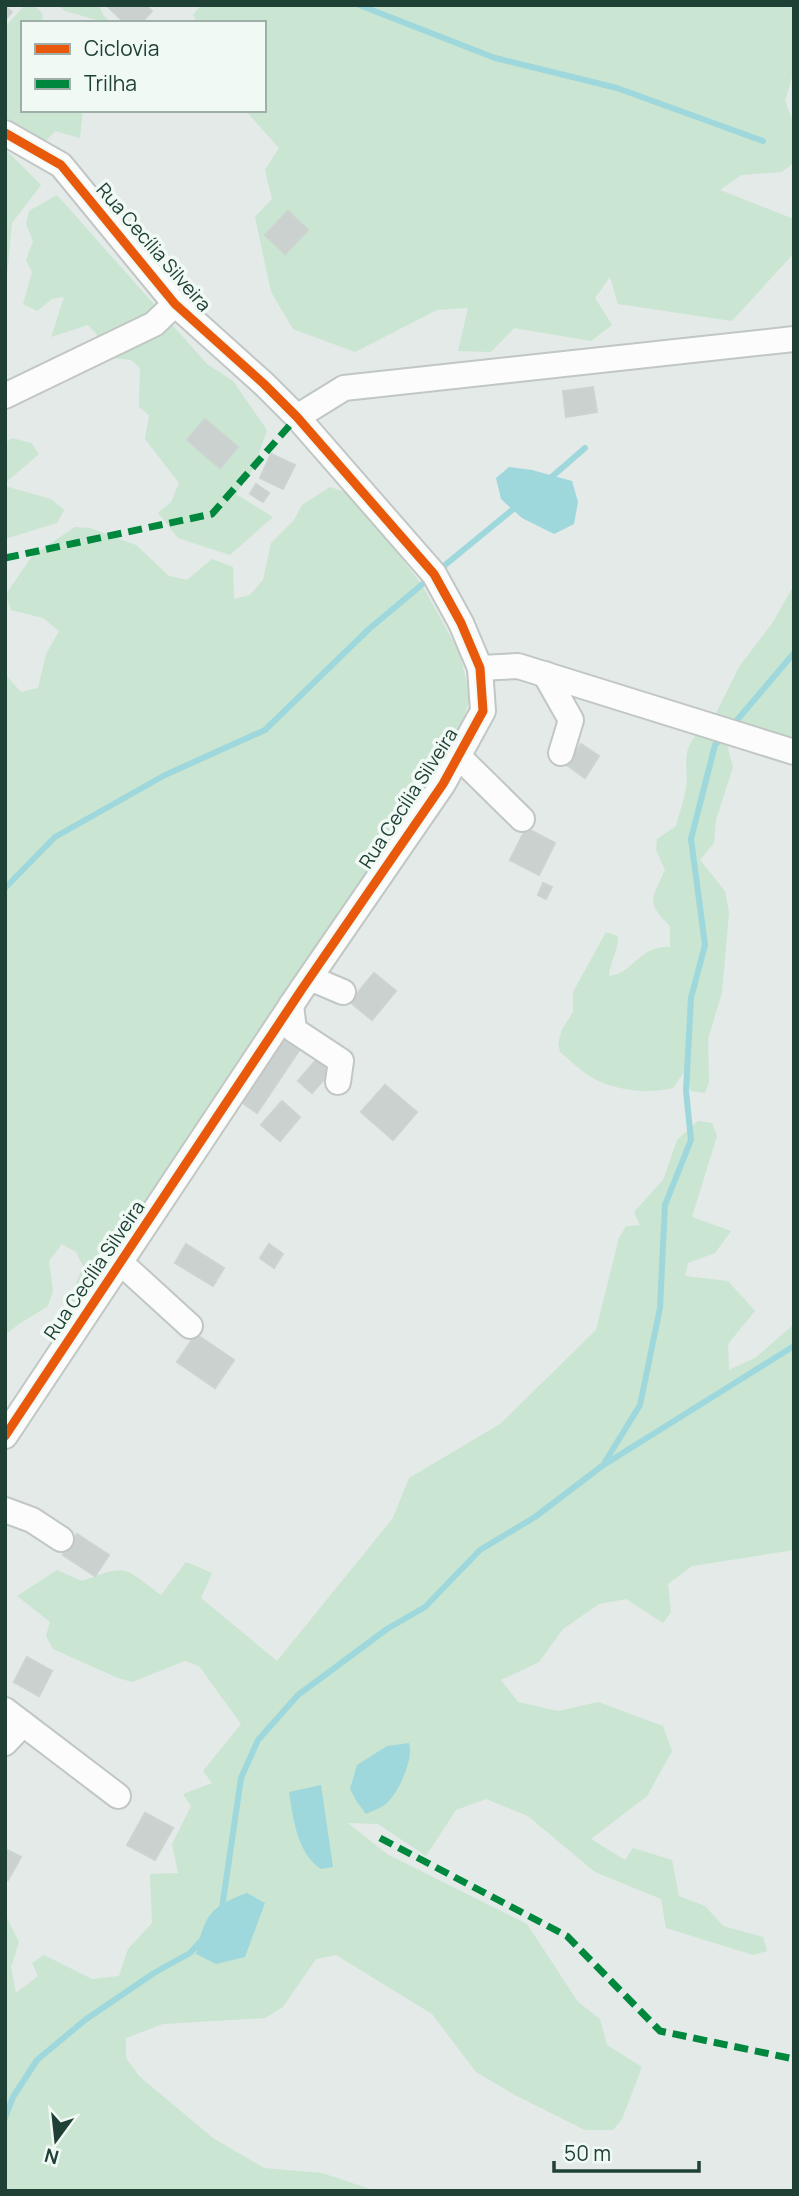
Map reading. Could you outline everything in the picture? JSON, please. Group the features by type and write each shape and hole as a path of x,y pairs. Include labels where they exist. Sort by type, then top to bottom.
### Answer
{"street":[{"name":"Rua Cecília Silveira","path":"5,133 61,165 175,304 297,417 434,573 461,623 480,668 483,711 443,784 291,1005 121,1262 14,1412 5,1436"},
{"path":"5,396 154,324 175,304"},
{"path":"297,417 344,388 794,339"},
{"path":"480,668 518,666 794,752"},
{"path":"544,674 571,720 561,753"},
{"path":"458,756 522,819"},
{"path":"310,978 343,992"},
{"path":"291,1005 294,1030 341,1061 338,1082"},
{"path":"121,1262 190,1326"},
{"path":"5,1510 32,1520 61,1539"},
{"path":"5,1743 14,1717 118,1796"}],"green space":[{"path":"25,5 34,5 42,13 43,21 21,21 21,112 83,112 80,138 55,131 45,142 5,120 5,27"},
{"path":"58,5 99,5 109,21 97,21 65,11"},
{"path":"201,5 791,5 794,17 794,70 785,101 794,124 794,163 781,172 741,175 720,190 794,219 794,253 732,321 618,304 610,277 595,298 612,325 591,341 514,328 491,352 458,351 468,308 437,310 355,352 293,329 271,292 255,217 272,199 265,170 279,148 247,112 266,112 267,23 197,21 193,15"},
{"path":"5,149 41,185 12,223 5,297"},
{"path":"57,195 207,364 233,381 267,430 254,468 236,494 273,517 230,555 178,538 158,513 171,502 179,483 145,439 149,415 139,407 140,368 131,360 96,356 97,335 88,325 51,337 64,297 52,299 37,311 23,304 32,272 26,260 33,241 26,224 29,211"},
{"path":"12,438 31,443 39,454 5,483 5,443"},
{"path":"5,486 51,499 64,510 57,523 5,539"},
{"path":"330,487 353,495 422,585 460,654 470,697 455,746 161,1195 130,1213 119,1224 85,1310 76,1322 60,1324 83,1266 76,1252 62,1244 49,1261 53,1291 48,1306 5,1335 5,674 21,692 38,688 46,654 59,631 43,618 11,610 6,594 33,555 75,527 90,528 136,545 169,576 187,580 212,559 233,567 234,599 250,595 263,580 271,543 294,520 302,505"},
{"path":"794,585 794,743 714,717 739,667 773,622"},
{"path":"696,735 707,735 727,745 733,767 716,820 714,843 700,860 725,891 729,913 722,992 708,1039 709,1083 705,1093 691,1091 684,1072 673,1088 642,1091 621,1088 600,1082 587,1074 560,1052 558,1043 573,1012 573,992 606,932 618,936 609,976 625,970 651,950 670,947 670,926 657,911 653,900 665,870 656,850 657,839 676,826 686,788 688,749"},
{"path":"698,1121 712,1123 717,1136 692,1217 731,1231 715,1253 688,1263 685,1276 728,1281 755,1311 728,1344 729,1370 755,1358 794,1324 794,1550 692,1566 668,1584 671,1612 663,1623 626,1599 599,1604 563,1629 539,1662 501,1680 518,1702 558,1711 598,1702 663,1726 672,1751 647,1796 591,1839 625,1860 633,1848 672,1860 679,1896 705,1906 723,1926 763,1937 767,1951 753,1955 666,1928 661,1899 595,1872 528,1816 486,1799 456,1810 426,1856 378,1824 348,1823 387,1854 527,1924 578,2002 600,2019 607,2045 642,2067 622,2119 613,2130 585,2130 476,2072 432,2014 336,1955 316,1959 283,2007 265,2018 163,2024 126,2038 126,2058 139,2076 213,2138 264,2168 322,2173 376,2191 5,2191 5,1914 19,1942 11,1967 16,1993 38,1976 32,1963 44,1955 92,1979 119,1976 128,1949 152,1923 150,1874 178,1873 172,1844 191,1806 183,1794 212,1783 203,1771 241,1724 199,1666 185,1661 132,1682 118,1678 53,1649 46,1636 50,1622 17,1596 57,1570 82,1581 108,1572 124,1571 139,1578 161,1595 186,1562 212,1573 201,1598 277,1661 393,1518 409,1478 500,1424 596,1330 619,1238 626,1226 640,1225 634,1212 663,1180 677,1140"}],"water":[{"path":"509,467 572,481 578,502 574,524 554,534 522,518 501,499 496,478"},
{"path":"409,1743 407,1766 396,1792 386,1804 366,1814 350,1789 357,1765 387,1746"},
{"path":"321,1785 333,1867 321,1869 306,1854 301,1844 289,1792"},
{"path":"247,1893 265,1903 245,1957 216,1964 196,1954 202,1930 211,1914 224,1903"}],"building":[{"path":"106,5 145,5 152,11 143,21 123,21"},
{"path":"5,6 12,12 5,20"},
{"path":"288,211 308,230 285,254 265,235"},
{"path":"593,387 597,412 566,417 563,391"},
{"path":"205,419 238,447 220,468 187,440"},
{"path":"271,454 295,465 283,489 260,478"},
{"path":"256,484 269,493 263,502 250,494"},
{"path":"581,744 599,756 585,778 567,765"},
{"path":"526,828 555,843 539,875 510,860"},
{"path":"543,883 552,887 546,899 538,895"},
{"path":"374,973 396,991 372,1020 350,1002"},
{"path":"282,1038 300,1049 257,1113 240,1101"},
{"path":"317,1059 331,1071 312,1093 298,1081"},
{"path":"385,1085 417,1112 393,1140 361,1112"},
{"path":"282,1101 300,1117 280,1141 261,1125"},
{"path":"186,1244 224,1268 213,1286 175,1263"},
{"path":"269,1244 283,1254 274,1268 260,1258"},
{"path":"196,1334 234,1360 215,1388 177,1362"},
{"path":"77,1534 109,1555 95,1576 63,1555"},
{"path":"27,1657 52,1671 39,1696 14,1682"},
{"path":"145,1813 173,1828 155,1860 127,1845"},
{"path":"7,1850 21,1857 8,1880 5,1879"}],"waterway":[{"path":"359,5 495,58 617,88 763,141"},
{"path":"547,481 585,448"},
{"path":"439,570 517,506"},
{"path":"5,888 55,837 165,775 265,730 369,629 431,577"},
{"path":"732,726 794,653"},
{"path":"605,1462 640,1405 660,1308 665,1205 691,1140 686,1091 691,998 705,945 691,839 715,745 722,737"},
{"path":"222,1908 241,1778 258,1740 298,1695 387,1629 425,1607 480,1550 535,1517 602,1466 794,1346"},
{"path":"5,2118 13,2097 37,2060 85,2020 154,1973 190,1953 202,1940"}],"marked path":[{"path":"5,558 212,514 297,417"},
{"path":"380,1838 567,1936 660,2031 794,2059"}],"cycle path":[{"path":"5,133 61,165 175,304 297,417 434,574 461,623 480,668 483,711 443,784 302,989 5,1436"}]}
